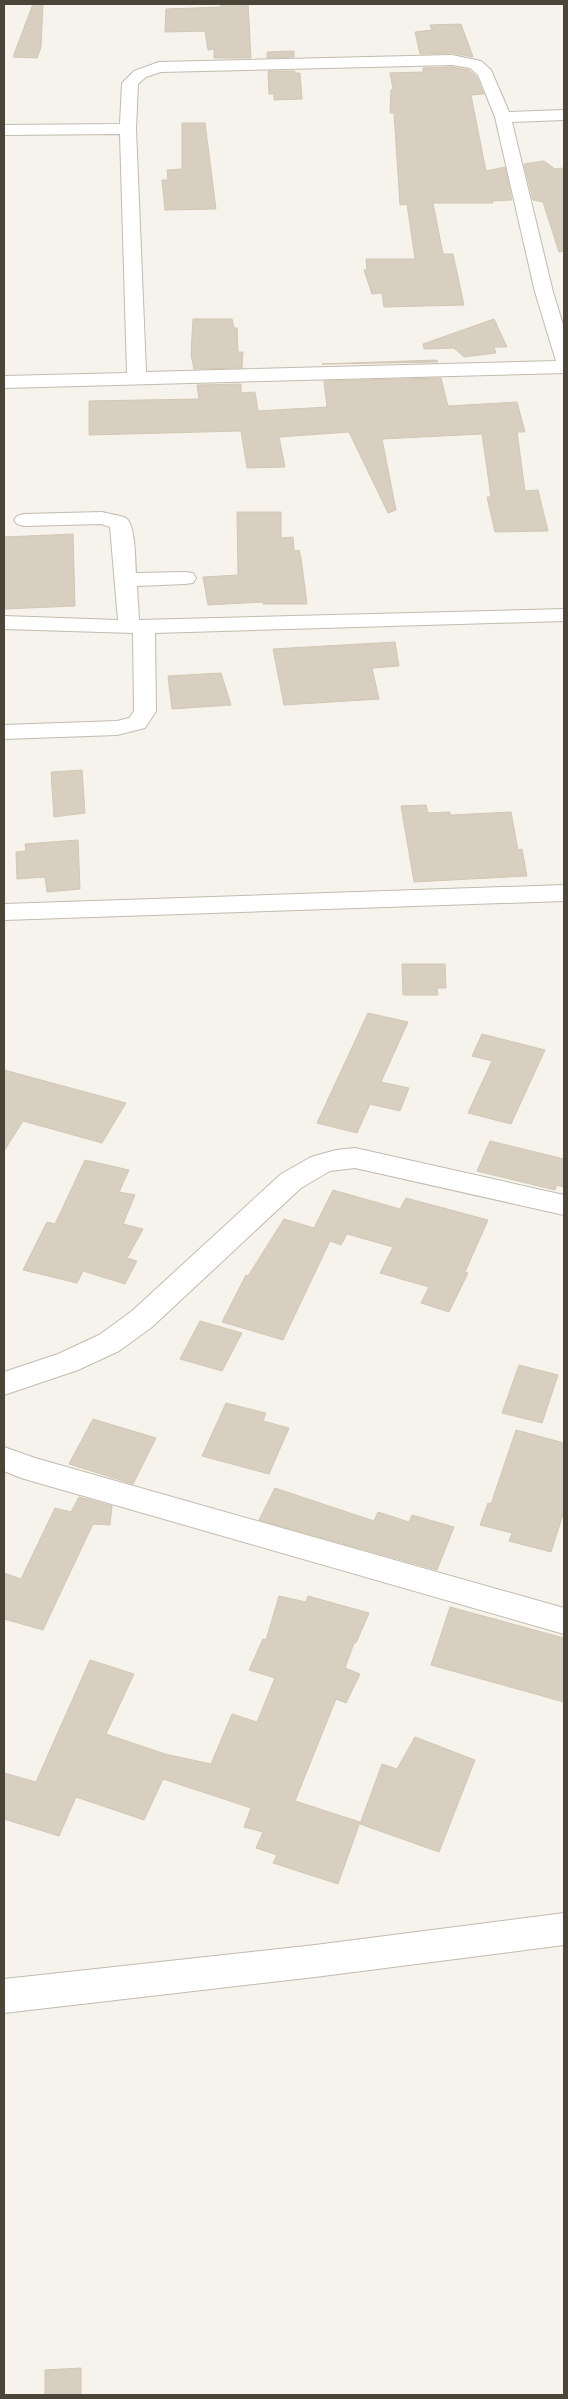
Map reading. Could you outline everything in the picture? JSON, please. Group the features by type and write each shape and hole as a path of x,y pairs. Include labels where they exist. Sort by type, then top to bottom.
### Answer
{"street":[{"path":"137,378 128,129 130,83 140,74 159,67 452,60 474,64 486,74 503,117 544,292 564,359"},
{"path":"503,117 564,115"},
{"path":"4,130 128,129"},
{"path":"544,292 564,292"},
{"path":"4,382 564,367"},
{"path":"4,732 117,728 137,723 145,712 136,627 125,580 122,531 119,522 102,518 24,520"},
{"path":"125,580 185,578"},
{"path":"4,624 136,627 564,615"},
{"path":"4,912 564,893"},
{"path":"4,1384 68,1362 109,1342 142,1319 291,1181 307,1169 328,1159 355,1158 564,1205"},
{"path":"4,1459 32,1469 564,1621"},
{"path":"4,1996 315,1961 564,1929"}],"building":[{"path":"33,4 43,4 41,47 37,58 13,57"},
{"path":"221,4 248,4 251,58 214,58 214,49 208,50 205,31 165,32 166,9 221,7"},
{"path":"461,24 473,57 452,53 420,54 415,32 432,30 430,25"},
{"path":"294,51 294,57 267,58 267,52"},
{"path":"452,67 469,70 476,76 484,94 471,95 486,171 505,167 512,200 492,201 493,203 433,203 443,254 453,254 464,305 384,307 382,293 372,294 364,270 367,270 366,259 415,259 407,204 400,205 394,113 390,113 391,90 393,89 390,73 423,72 423,68"},
{"path":"268,71 295,71 295,73 300,73 302,99 274,100 274,94 269,94"},
{"path":"182,123 205,123 216,209 165,210 162,180 168,180 167,170 182,169"},
{"path":"544,161 555,169 564,168 564,251 559,252 543,202 533,200 524,164"},
{"path":"193,319 232,319 234,328 237,328 238,352 243,352 242,368 194,369 191,355"},
{"path":"494,319 507,347 494,347 496,353 464,357 454,348 424,349 423,344"},
{"path":"437,360 438,362 322,364"},
{"path":"441,378 448,406 517,402 525,432 517,432 525,491 538,490 548,531 495,532 487,497 491,497 482,434 382,439 396,510 388,513 349,432 279,437 285,467 247,468 241,431 89,435 89,401 199,399 197,385 241,384 241,393 255,392 258,411 327,407 324,381"},
{"path":"237,512 281,512 281,538 293,537 294,551 299,550 307,604 263,604 263,602 208,605 203,577 238,575"},
{"path":"73,534 75,606 4,609 4,537"},
{"path":"395,642 399,666 372,668 379,699 284,705 273,649"},
{"path":"221,673 231,705 172,709 168,676"},
{"path":"82,770 85,813 54,817 51,772"},
{"path":"426,805 428,813 450,812 450,815 511,812 518,850 522,849 527,876 414,882 401,806"},
{"path":"78,840 80,889 47,892 45,877 17,879 16,852 26,851 25,844"},
{"path":"402,964 445,964 446,988 437,988 438,995 403,995"},
{"path":"368,1013 408,1022 381,1082 409,1088 400,1111 370,1104 357,1133 317,1123"},
{"path":"482,1034 545,1050 511,1124 468,1113 492,1061 472,1056"},
{"path":"4,1070 126,1103 102,1143 23,1121 4,1151"},
{"path":"490,1141 564,1159 564,1187 557,1185 555,1190 477,1171"},
{"path":"85,1160 129,1170 119,1192 135,1195 123,1224 143,1229 127,1258 137,1261 125,1284 83,1271 77,1283 23,1270 47,1222 55,1224"},
{"path":"333,1190 400,1209 406,1198 488,1220 465,1272 468,1273 449,1312 421,1303 429,1287 380,1273 393,1247 347,1234 341,1245 330,1241 283,1340 222,1322 246,1275 248,1276 284,1219 314,1228"},
{"path":"200,1321 242,1333 222,1371 180,1359"},
{"path":"519,1365 558,1375 542,1423 502,1413"},
{"path":"226,1403 266,1413 263,1421 289,1428 269,1474 202,1456"},
{"path":"93,1419 156,1438 133,1484 69,1464"},
{"path":"516,1430 564,1443 564,1511 551,1552 509,1541 512,1533 480,1525 488,1503 491,1504"},
{"path":"275,1488 374,1521 378,1512 409,1522 412,1515 454,1527 437,1570 259,1520"},
{"path":"79,1497 112,1506 110,1525 93,1524 43,1630 4,1619 4,1573 21,1579 55,1508 71,1512"},
{"path":"279,1596 306,1602 308,1596 369,1613 356,1643 354,1643 345,1668 360,1674 346,1703 336,1699 295,1801 360,1822 338,1884 273,1863 277,1855 256,1848 263,1832 244,1827 251,1808 163,1779 144,1820 76,1797 59,1836 4,1819 4,1773 36,1782 90,1660 134,1674 106,1734 165,1754 211,1764 232,1714 257,1722 275,1678 249,1670 263,1639 266,1640"},
{"path":"450,1607 564,1638 564,1702 431,1665"},
{"path":"415,1737 475,1760 439,1852 360,1824 382,1764 397,1769"},
{"path":"81,2368 81,2395 45,2395 45,2370"}]}
